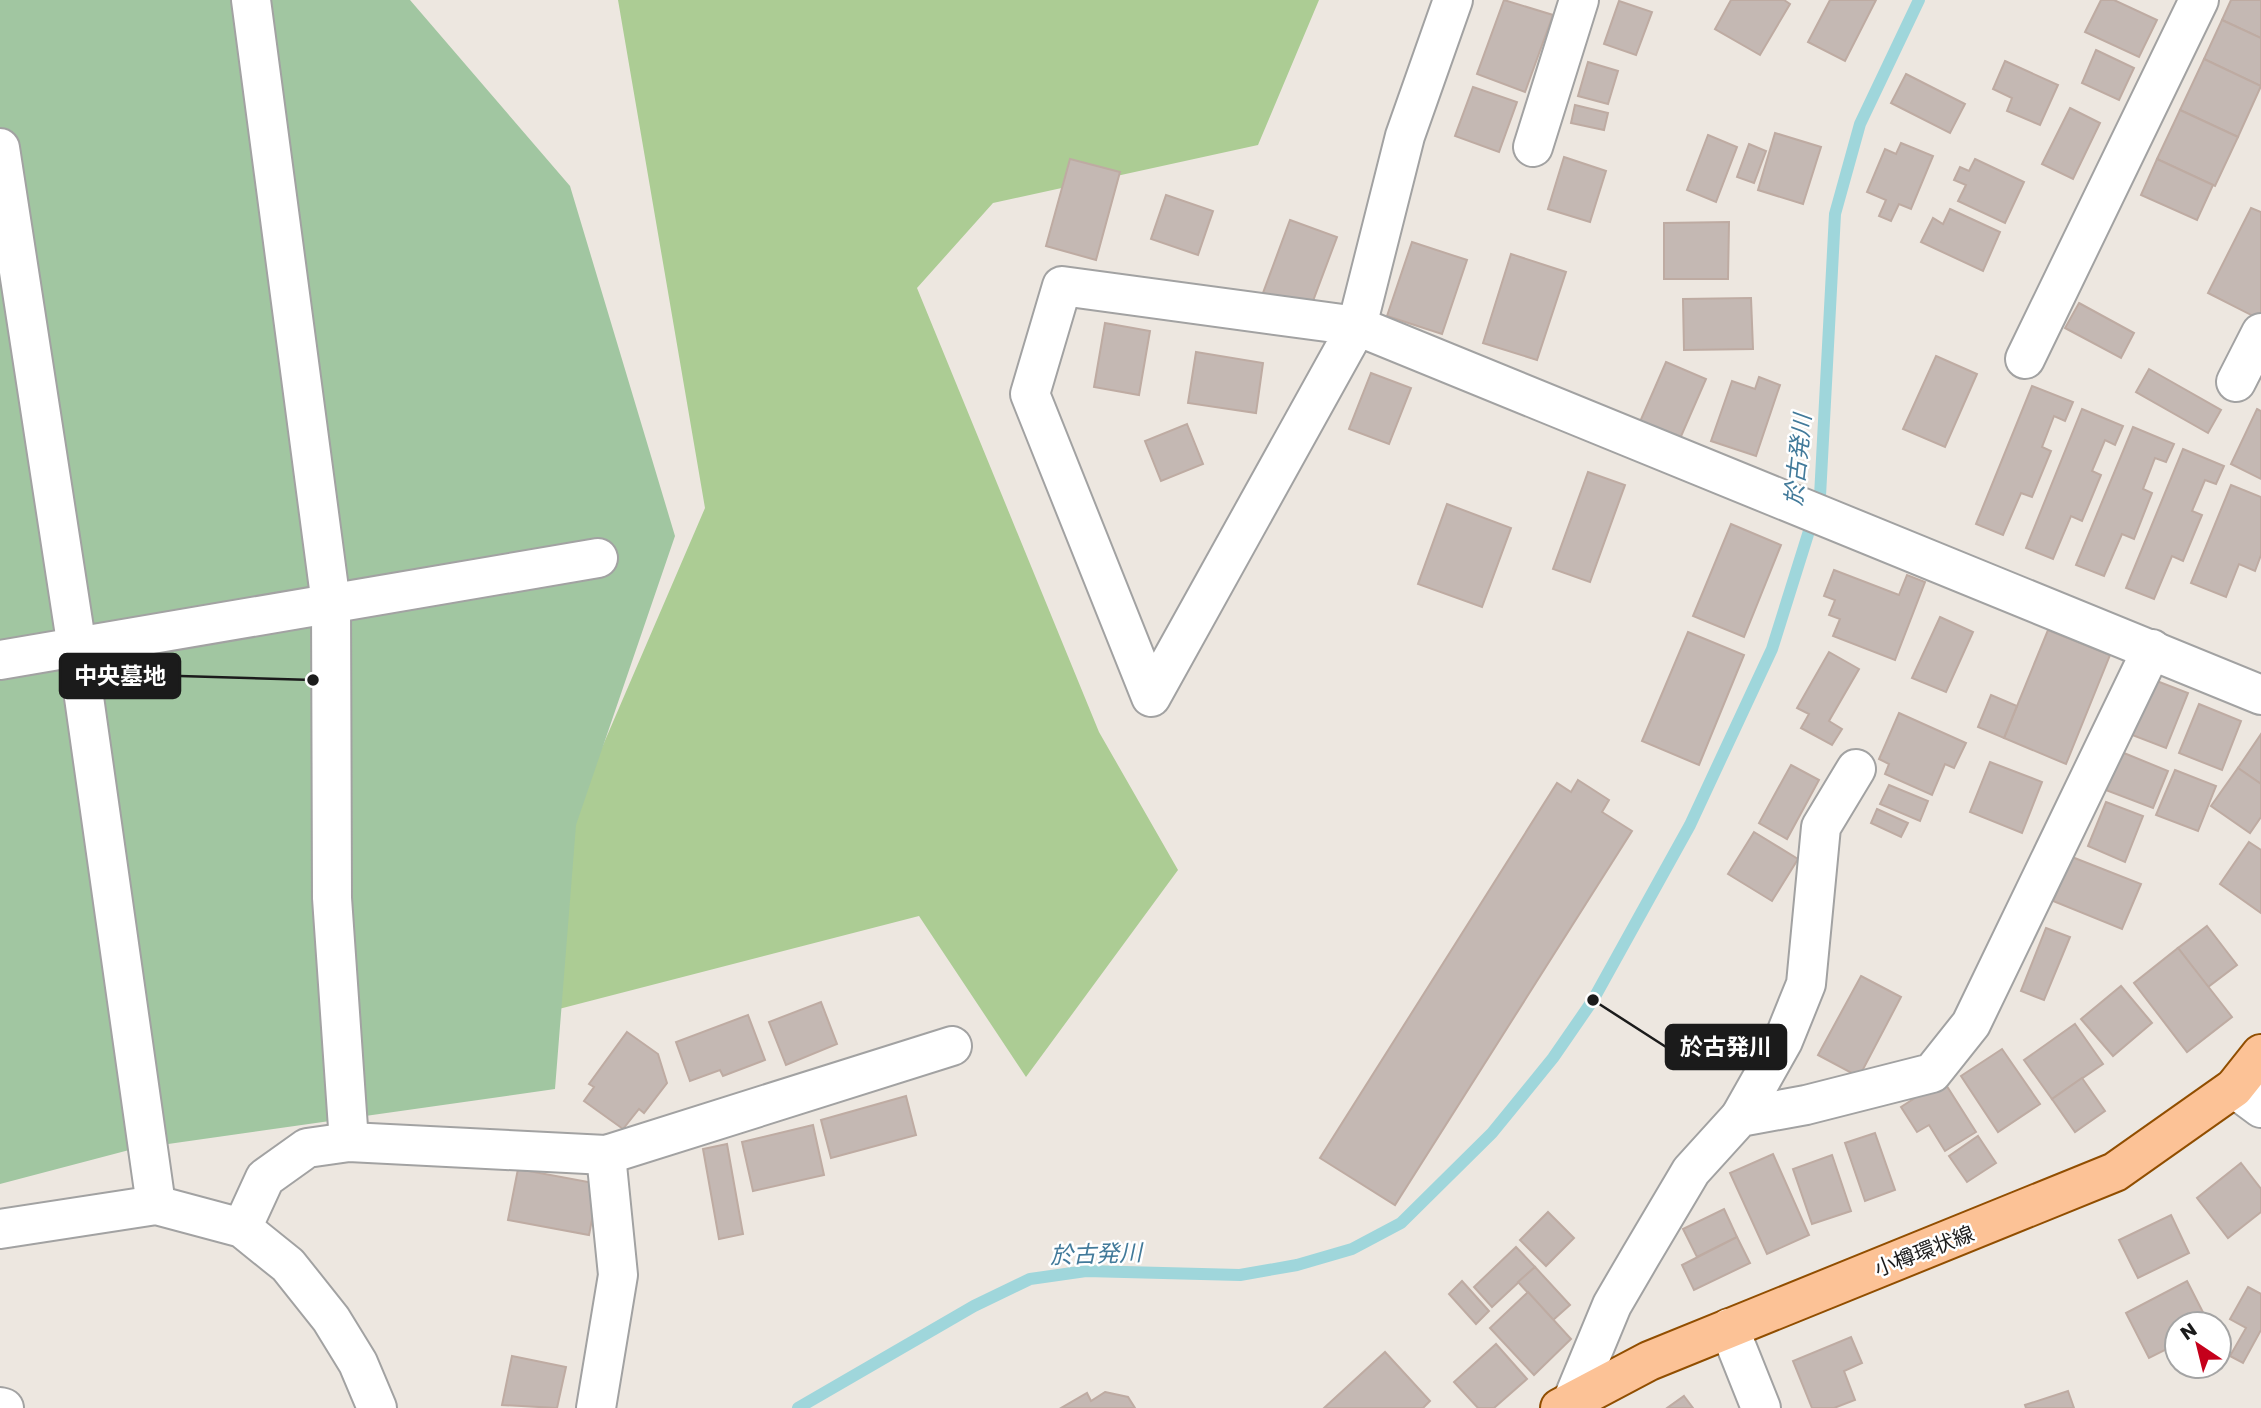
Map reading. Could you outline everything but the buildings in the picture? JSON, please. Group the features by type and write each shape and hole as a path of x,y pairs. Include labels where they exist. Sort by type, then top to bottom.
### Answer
{"main road":[{"name":"小樽環状線","path":"1566,1404 1649,1361 2115,1172 2248,1098 2261,1054"}],"street":[{"path":"251,0 331,604 332,898 349,1142"},
{"path":"1453,0 1405,136 1357,326 1151,697 1030,394 1062,286 1357,326 2261,695"},
{"path":"1533,147 1579,0"},
{"path":"2025,359 2199,0"},
{"path":"0,148 77,648 156,1205"},
{"path":"2236,382 2261,332"},
{"path":"0,660 598,558"},
{"path":"1740,1117 1806,1105 1933,1073 1971,1024 2151,649"},
{"path":"1566,1404 1612,1306 1691,1171 1740,1117 1783,1041 1806,985 1821,827 1856,769"},
{"path":"242,1228 265,1178 307,1148 349,1142 606,1155 952,1046"},
{"path":"596,1408 618,1275 606,1155"},
{"path":"0,1229 156,1205 242,1228 288,1265 331,1319 358,1363 377,1408"},
{"path":"1729,1328 1761,1408"}],"green space":[{"path":"0,0 410,0 570,186 675,536 576,825 555,1089 133,1149 0,1184"},
{"path":"618,0 1319,0 1258,145 993,203 917,288 1099,732 1178,870 1026,1077 919,916 555,1010 573,815 705,508"}],"waterway":[{"name":"於古発川","path":"798,1408 974,1306 1030,1279 1086,1271 1240,1275 1297,1265 1352,1249 1401,1223 1492,1133 1553,1058 1593,1000 1690,825 1772,649 1820,496 1835,214 1860,124 1919,0"}],"place":[{"name":"中央墓地","path":"313,680"},
{"name":"於古発川","path":"1593,1000"}]}
